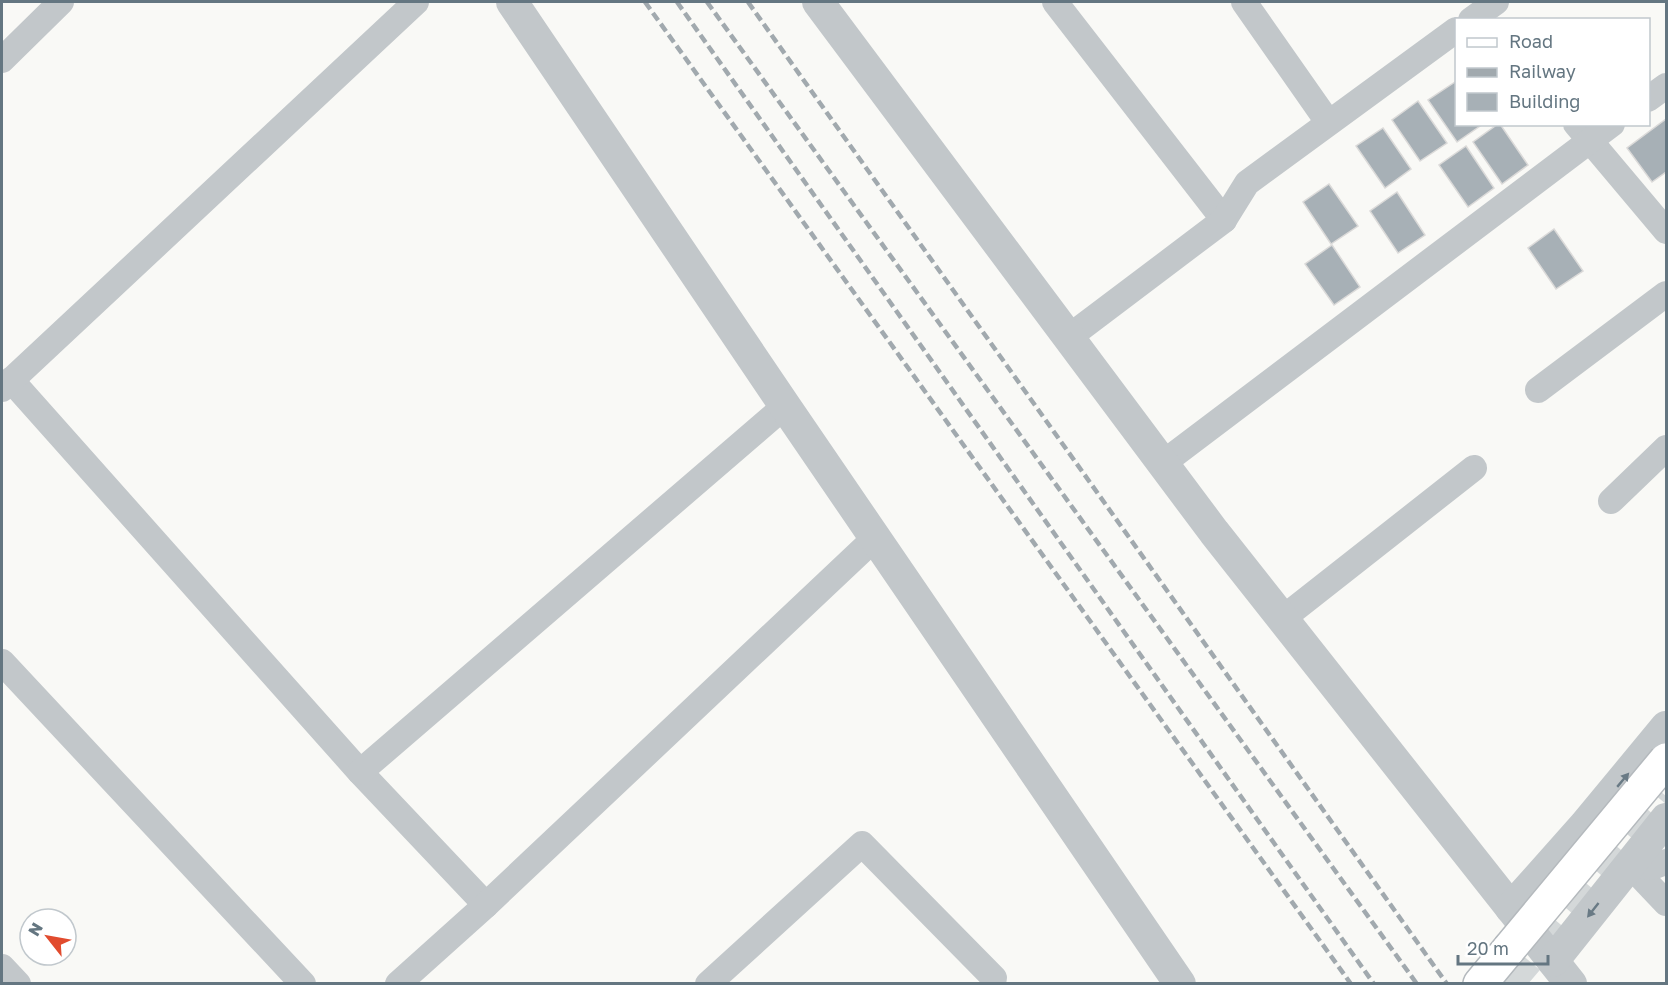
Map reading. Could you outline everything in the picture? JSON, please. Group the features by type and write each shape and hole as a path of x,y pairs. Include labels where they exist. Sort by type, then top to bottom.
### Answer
{"main road":[{"path":"1480,984 1666,760"}],"street":[{"path":"2,60 61,2"},
{"path":"416,2 6,384 360,772 486,905"},
{"path":"512,2 1180,984"},
{"path":"818,2 1162,463 1282,619 1562,972 1629,864 1666,819"},
{"path":"1055,2 1224,220"},
{"path":"1244,2 1328,122"},
{"path":"1069,337 1224,220 1247,183 1455,31"},
{"path":"1650,98 1666,86"},
{"path":"1162,463 1583,132 1605,126"},
{"path":"1583,132 1666,231"},
{"path":"1538,390 1666,294"},
{"path":"360,772 785,406"},
{"path":"1611,501 1666,448"},
{"path":"1282,619 1474,468"},
{"path":"398,984 486,905 875,538"},
{"path":"2,662 303,984"},
{"path":"1511,908 1585,825 1666,727"},
{"path":"708,984 861,844 994,982"},
{"path":"1629,864 1652,867 1666,862"},
{"path":"1629,864 1666,903"},
{"path":"2,966 18,984"}],"building":[{"path":"1455,82 1455,126 1480,126 1457,142 1428,100"},
{"path":"1418,101 1447,143 1420,161 1392,120"},
{"path":"1666,119 1666,172 1652,182 1627,148"},
{"path":"1495,126 1501,126 1528,165 1502,184 1473,142"},
{"path":"1383,128 1411,169 1385,188 1356,146"},
{"path":"1466,146 1494,188 1468,207 1439,165"},
{"path":"1329,184 1358,226 1331,244 1303,202"},
{"path":"1397,192 1425,235 1398,253 1370,211"},
{"path":"1554,229 1583,271 1556,289 1528,248"},
{"path":"1332,245 1360,287 1334,305 1305,264"}],"tunnel":[{"path":"1507,984 1666,796"}],"railway":[{"path":"645,2 1351,984"},
{"path":"677,2 1374,984"},
{"path":"707,2 1417,984"},
{"path":"748,2 1447,984"}]}
